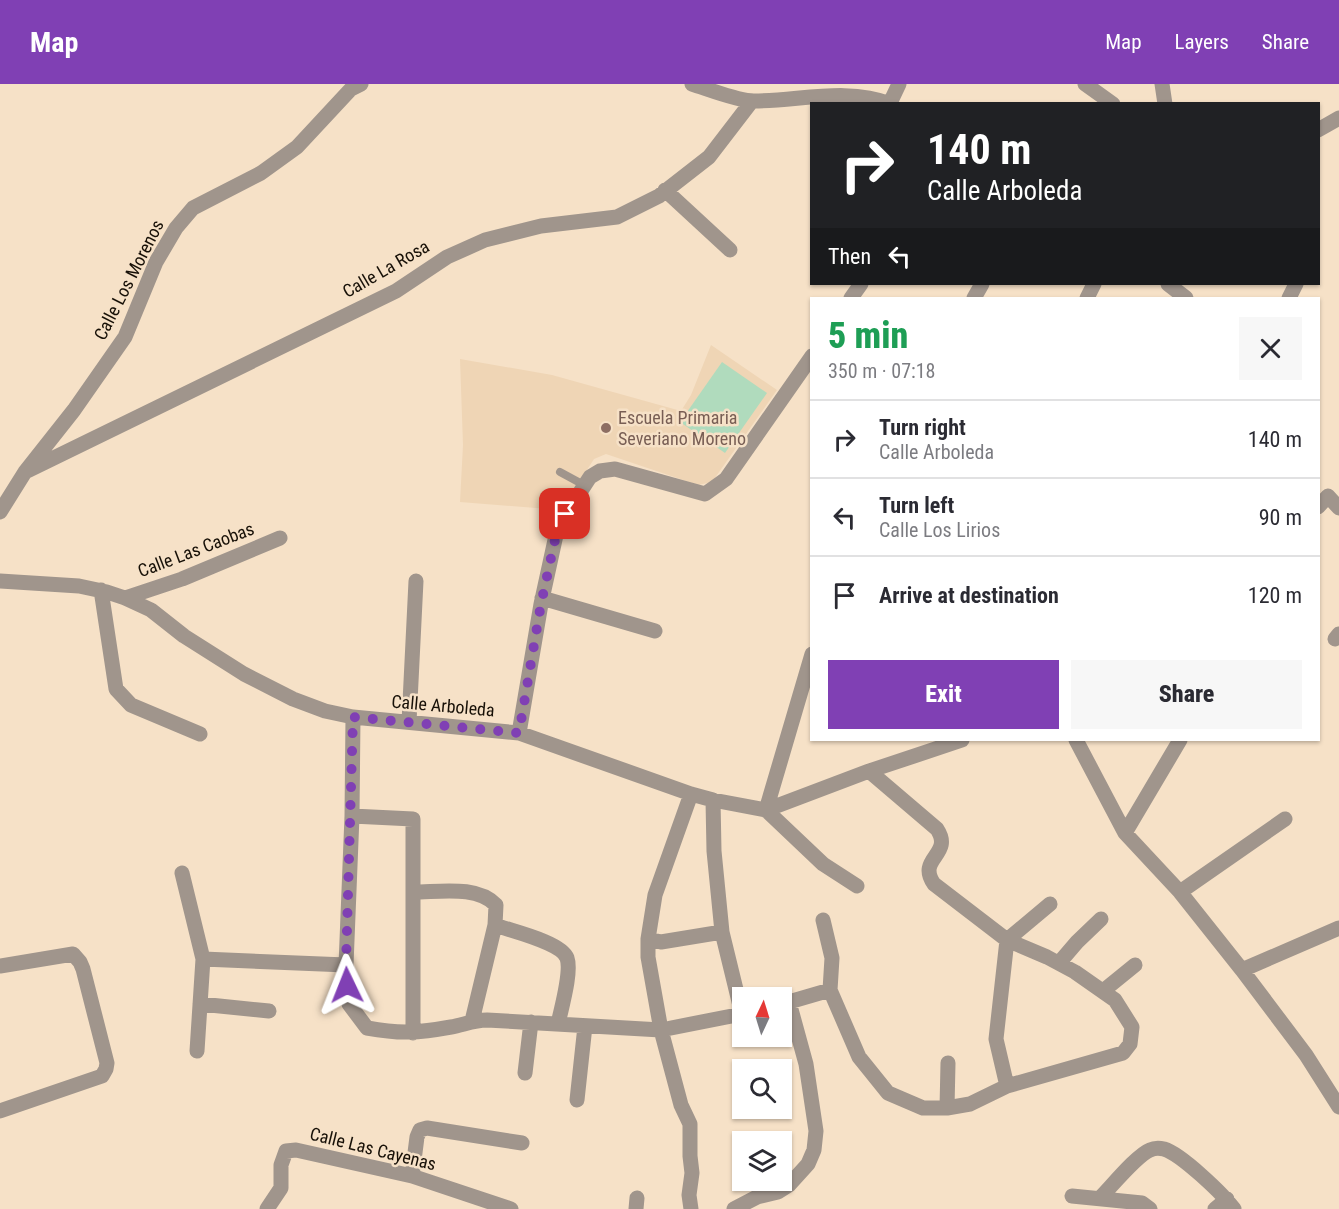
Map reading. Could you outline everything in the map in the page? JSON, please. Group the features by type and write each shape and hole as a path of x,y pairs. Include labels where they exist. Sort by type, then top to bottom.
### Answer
{"street":[{"name":"Calle Los Morenos","path":"0,512 25,472 74,410 125,337 156,262 176,228 193,208 261,173 297,147 351,89 361,84"},
{"path":"692,84 752,101 844,94 887,102"},
{"path":"891,102 899,84"},
{"path":"1085,84 1110,102"},
{"path":"1162,84 1165,102"},
{"name":"Calle La Rosa","path":"25,472 396,291 447,257 485,240 541,226 617,217 658,196 709,157 752,101"},
{"path":"1320,129 1339,118"},
{"path":"666,190 730,250"},
{"path":"1169,285 1185,297"},
{"path":"519,733 542,598 558,526 590,477 600,471 615,469 705,494 726,479 810,359"},
{"path":"1326,498 1339,508"},
{"name":"Calle Las Caobas","path":"125,598 182,579 280,538"},
{"name":"Calle Arboleda","path":"0,581 79,586 125,598 151,610 184,636 244,674 293,699 325,711 353,717 519,733 691,794 766,810"},
{"path":"409,722 416,581"},
{"path":"101,590 116,689 130,705 200,734"},
{"path":"542,598 655,630"},
{"path":"766,810 810,661"},
{"path":"353,717 346,965 349,1004 367,1028 413,1033 454,1027 472,1021 531,1022 661,1030 732,1016"},
{"path":"766,810 952,741"},
{"path":"1077,741 1125,833 1180,892 1242,970 1306,1055 1339,1107"},
{"path":"1125,833 1179,741"},
{"path":"823,920 832,958 830,990 859,1057 888,1093 924,1108 947,1108 970,1104 1007,1086 1123,1053 1130,1044 1132,1026 1115,1000 1059,963 1007,940 934,884 928,876 929,867 942,844 942,837 937,829 869,771"},
{"path":"691,794 656,895 648,939 649,966 661,1030 681,1105 690,1124 692,1173 689,1195 691,1209"},
{"path":"713,800 714,851 722,932 735,987"},
{"path":"766,810 823,864 857,886"},
{"path":"352,816 413,819 413,1033"},
{"path":"1180,892 1285,819"},
{"path":"182,873 203,959 197,1051"},
{"path":"413,892 474,893 489,897 496,905 495,925 472,1021"},
{"path":"1007,1086 996,1039 1007,940 1050,904"},
{"path":"1059,963 1101,919"},
{"path":"495,925 550,944 563,951 568,959 567,975 558,1024"},
{"path":"1242,970 1339,928"},
{"path":"648,939 661,942 722,932"},
{"path":"0,966 46,960 67,954 77,957 83,969 107,1064 102,1076 0,1112"},
{"path":"203,959 346,965"},
{"path":"1103,991 1135,964"},
{"path":"792,1001 830,990"},
{"path":"200,1004 270,1011"},
{"path":"525,1073 531,1022"},
{"path":"734,1209 757,1197 778,1192 789,1185 807,1164 814,1150 816,1131 806,1065 792,1024"},
{"path":"577,1100 585,1026"},
{"path":"947,1108 948,1063"},
{"path":"412,1176 420,1130 427,1128 522,1143"},
{"path":"1100,1198 1131,1165 1149,1150 1162,1148 1171,1152 1204,1177 1226,1206"},
{"name":"Calle Las Cayenas","path":"267,1209 281,1188 281,1165 286,1151 296,1150 412,1176 511,1209"},
{"path":"1072,1196 1142,1203 1150,1209"}],"lane":[{"path":"560,472 584,485"}],"shaded area":[{"name":"Escuela Primaria Severiano Moreno","path":"711,345 777,390 712,482 698,485 606,454 594,459 561,510 460,502 463,445 460,359 552,375 681,411 691,395"}],"green space":[{"path":"722,362 767,393 725,453 680,422"}],"place":[{"name":"Escuela Primaria Severiano Moreno","path":"606,428"}],"route":[{"path":"347,985 353,717 519,733 541,604 558,526 565,514"}]}
